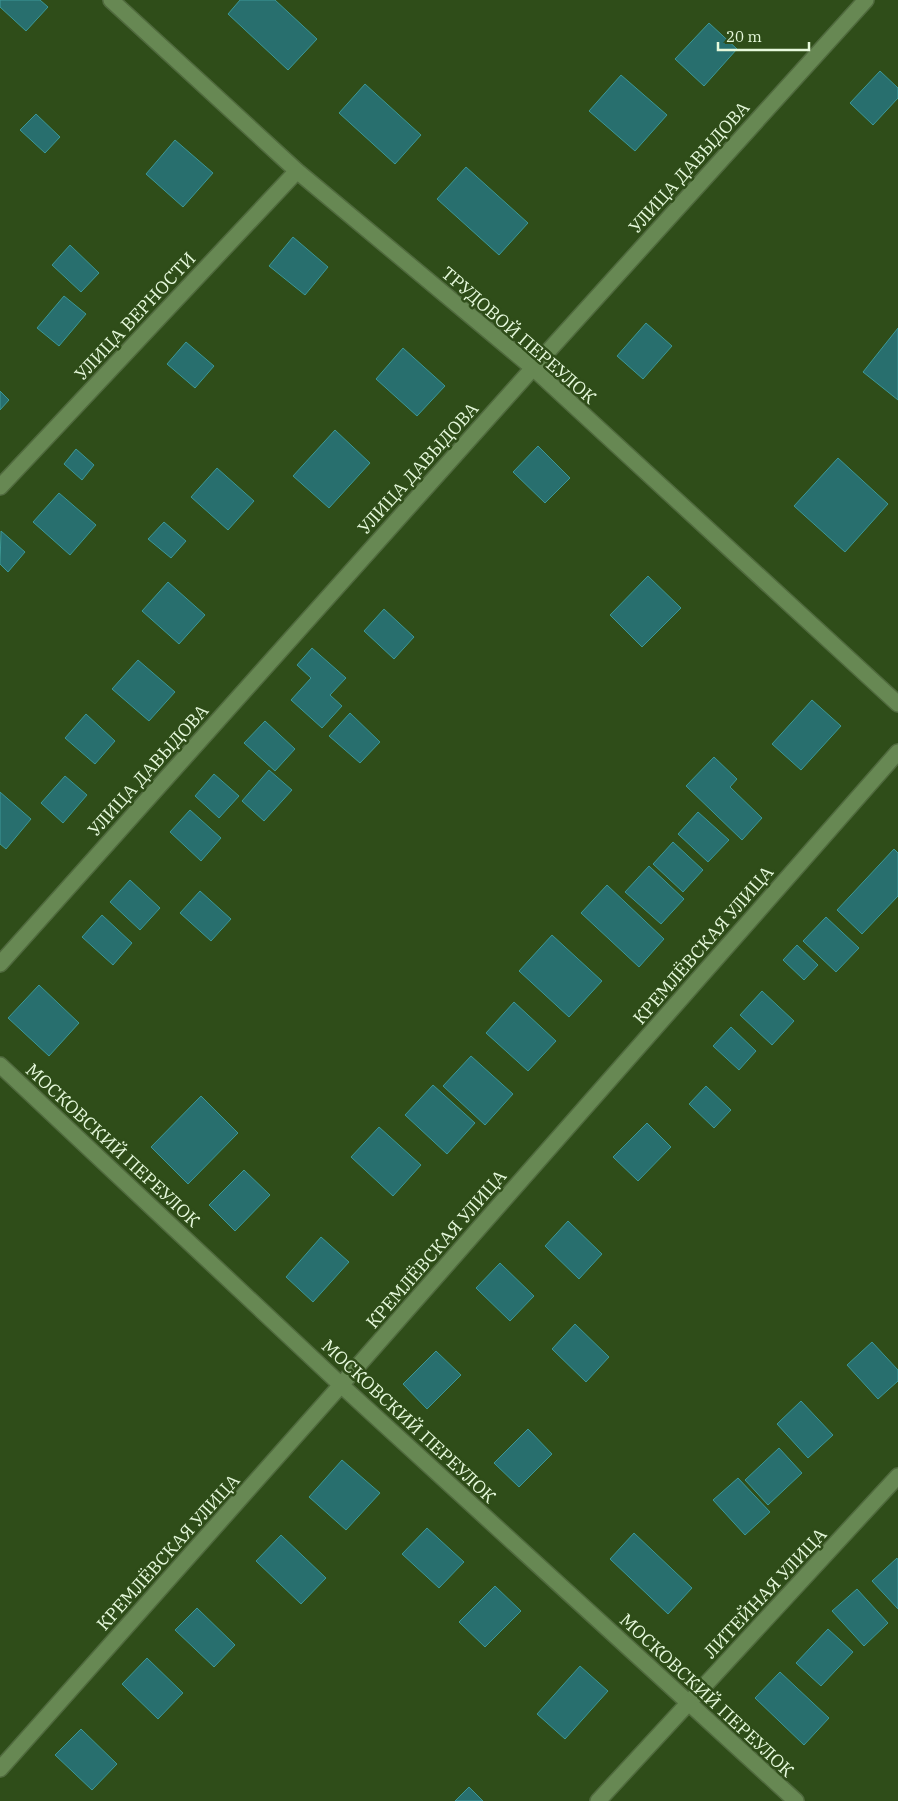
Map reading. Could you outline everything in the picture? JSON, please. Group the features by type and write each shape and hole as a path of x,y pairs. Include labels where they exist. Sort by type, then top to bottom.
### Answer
{"street":[{"name":"УЛИЦА ДАВЫДОВА","path":"0,964 533,368 866,0"},
{"name":"ТРУДОВОЙ ПЕРЕУЛОК","path":"117,2 297,171 533,368 898,704"},
{"name":"УЛИЦА ВЕРНОСТИ","path":"0,487 297,171"},
{"name":"КРЕМЛЁВСКАЯ УЛИЦА","path":"0,1769 342,1385 898,752"},
{"name":"МОСКОВСКИЙ ПЕРЕУЛОК","path":"0,1065 342,1385 796,1801"},
{"name":"ЛИТЕЙНАЯ УЛИЦА","path":"598,1801 898,1476"}],"building":[{"path":"0,0 40,0 48,7 26,31 0,7"},
{"path":"240,0 275,0 317,39 288,70 228,14"},
{"path":"709,23 737,49 704,86 675,59"},
{"path":"880,71 898,88 898,98 873,125 850,103"},
{"path":"621,75 667,115 635,151 589,111"},
{"path":"365,84 421,135 395,164 339,113"},
{"path":"36,114 60,137 45,153 20,130"},
{"path":"175,140 213,173 183,207 146,174"},
{"path":"466,167 528,223 499,255 437,199"},
{"path":"293,237 328,267 305,295 269,266"},
{"path":"70,245 99,273 81,292 52,265"},
{"path":"64,296 86,314 59,346 37,328"},
{"path":"646,323 672,346 643,379 617,356"},
{"path":"898,328 898,400 863,372"},
{"path":"186,342 214,366 195,388 167,364"},
{"path":"403,348 445,386 417,416 376,379"},
{"path":"0,391 9,400 0,410"},
{"path":"335,430 370,463 329,508 293,476"},
{"path":"538,446 570,478 545,503 513,472"},
{"path":"76,449 94,465 82,480 64,464"},
{"path":"838,458 888,504 845,552 794,506"},
{"path":"217,468 254,501 228,530 191,497"},
{"path":"59,493 96,525 70,555 33,522"},
{"path":"164,522 186,541 171,558 148,539"},
{"path":"1,531 25,552 8,572 0,564"},
{"path":"648,576 681,608 642,647 610,615"},
{"path":"168,582 205,615 179,644 142,611"},
{"path":"384,609 414,637 394,659 364,631"},
{"path":"312,648 346,678 330,695 342,706 322,728 291,700 311,678 297,665"},
{"path":"138,660 175,692 149,721 112,689"},
{"path":"812,700 841,726 801,770 772,744"},
{"path":"350,713 380,742 360,763 329,736"},
{"path":"86,714 115,741 95,764 65,738"},
{"path":"265,721 295,749 275,771 244,743"},
{"path":"714,757 737,779 730,787 762,818 742,840 686,786"},
{"path":"269,770 292,790 264,821 242,801"},
{"path":"214,774 239,796 219,818 195,796"},
{"path":"65,776 87,795 63,823 41,803"},
{"path":"0,792 31,819 6,849 0,844"},
{"path":"190,810 221,838 201,861 170,832"},
{"path":"698,812 729,840 708,862 678,834"},
{"path":"673,842 703,870 683,892 653,864"},
{"path":"894,849 898,853 898,896 862,934 837,910"},
{"path":"649,866 684,899 661,924 625,892"},
{"path":"130,880 160,908 140,930 110,902"},
{"path":"607,885 664,939 639,967 581,913"},
{"path":"200,891 231,919 211,941 180,913"},
{"path":"102,915 132,943 113,965 82,937"},
{"path":"826,917 859,948 836,972 803,941"},
{"path":"552,935 602,981 569,1017 519,971"},
{"path":"797,945 818,965 804,980 783,960"},
{"path":"39,985 79,1023 49,1056 8,1018"},
{"path":"762,991 794,1021 772,1045 740,1015"},
{"path":"514,1002 556,1041 528,1071 486,1033"},
{"path":"731,1027 756,1051 739,1070 713,1046"},
{"path":"471,1056 513,1094 485,1125 443,1086"},
{"path":"433,1085 475,1123 447,1154 405,1115"},
{"path":"706,1086 731,1110 714,1128 689,1104"},
{"path":"201,1096 238,1133 188,1184 151,1147"},
{"path":"647,1123 671,1147 638,1181 613,1157"},
{"path":"379,1127 421,1165 393,1196 351,1157"},
{"path":"244,1170 270,1195 235,1231 209,1205"},
{"path":"568,1221 602,1254 579,1279 545,1246"},
{"path":"321,1237 349,1262 313,1302 286,1277"},
{"path":"500,1263 534,1296 510,1321 476,1288"},
{"path":"575,1324 609,1357 586,1382 552,1349"},
{"path":"872,1342 898,1370 898,1381 878,1399 847,1365"},
{"path":"436,1351 461,1375 427,1409 403,1384"},
{"path":"801,1401 833,1435 808,1458 777,1424"},
{"path":"528,1429 552,1454 519,1487 494,1463"},
{"path":"779,1448 802,1473 768,1505 745,1480"},
{"path":"342,1460 380,1493 346,1530 309,1497"},
{"path":"738,1478 770,1512 745,1535 713,1500"},
{"path":"427,1528 464,1562 439,1588 402,1554"},
{"path":"634,1533 692,1588 668,1614 610,1559"},
{"path":"281,1535 326,1578 301,1604 256,1561"},
{"path":"897,1558 898,1560 898,1609 872,1581"},
{"path":"495,1586 521,1611 485,1647 459,1622"},
{"path":"857,1589 888,1623 864,1646 832,1611"},
{"path":"197,1608 235,1645 214,1667 175,1630"},
{"path":"828,1629 853,1652 821,1686 796,1663"},
{"path":"147,1658 183,1693 158,1719 122,1684"},
{"path":"580,1666 608,1691 565,1739 537,1714"},
{"path":"780,1672 829,1718 804,1745 755,1698"},
{"path":"81,1729 117,1764 92,1790 55,1755"},
{"path":"469,1787 483,1801 455,1801"}]}
